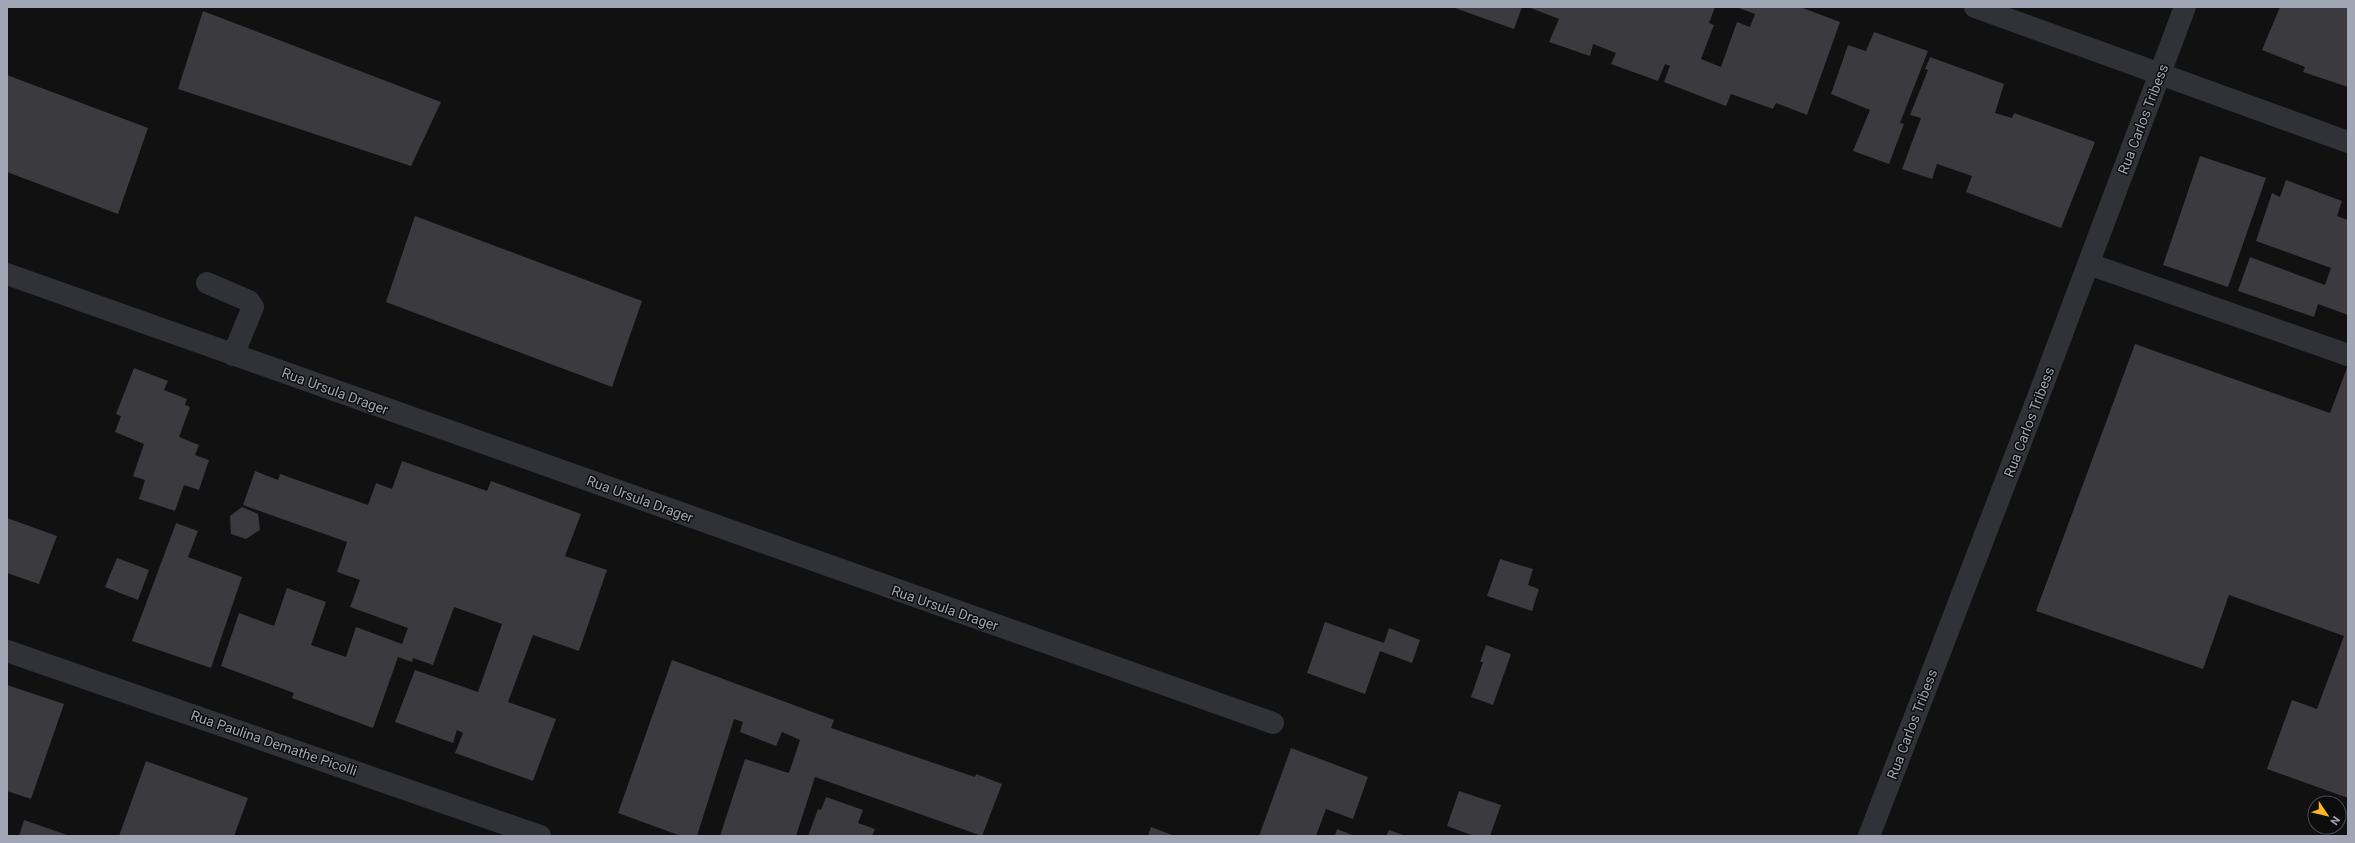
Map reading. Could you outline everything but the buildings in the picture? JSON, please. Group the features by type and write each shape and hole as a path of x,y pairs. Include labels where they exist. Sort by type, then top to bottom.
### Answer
{"street":[{"path":"1974,7 2348,142"},
{"name":"Rua Carlos Tribess","path":"1869,836 2089,264 2185,7"},
{"path":"2089,264 2348,355"},
{"name":"Rua Ursula Drager","path":"7,274 1273,724"},
{"path":"207,283 227,290 249,301 253,307 233,355"},
{"name":"Rua Paulina Demathe Picolli","path":"7,651 540,836"}]}
